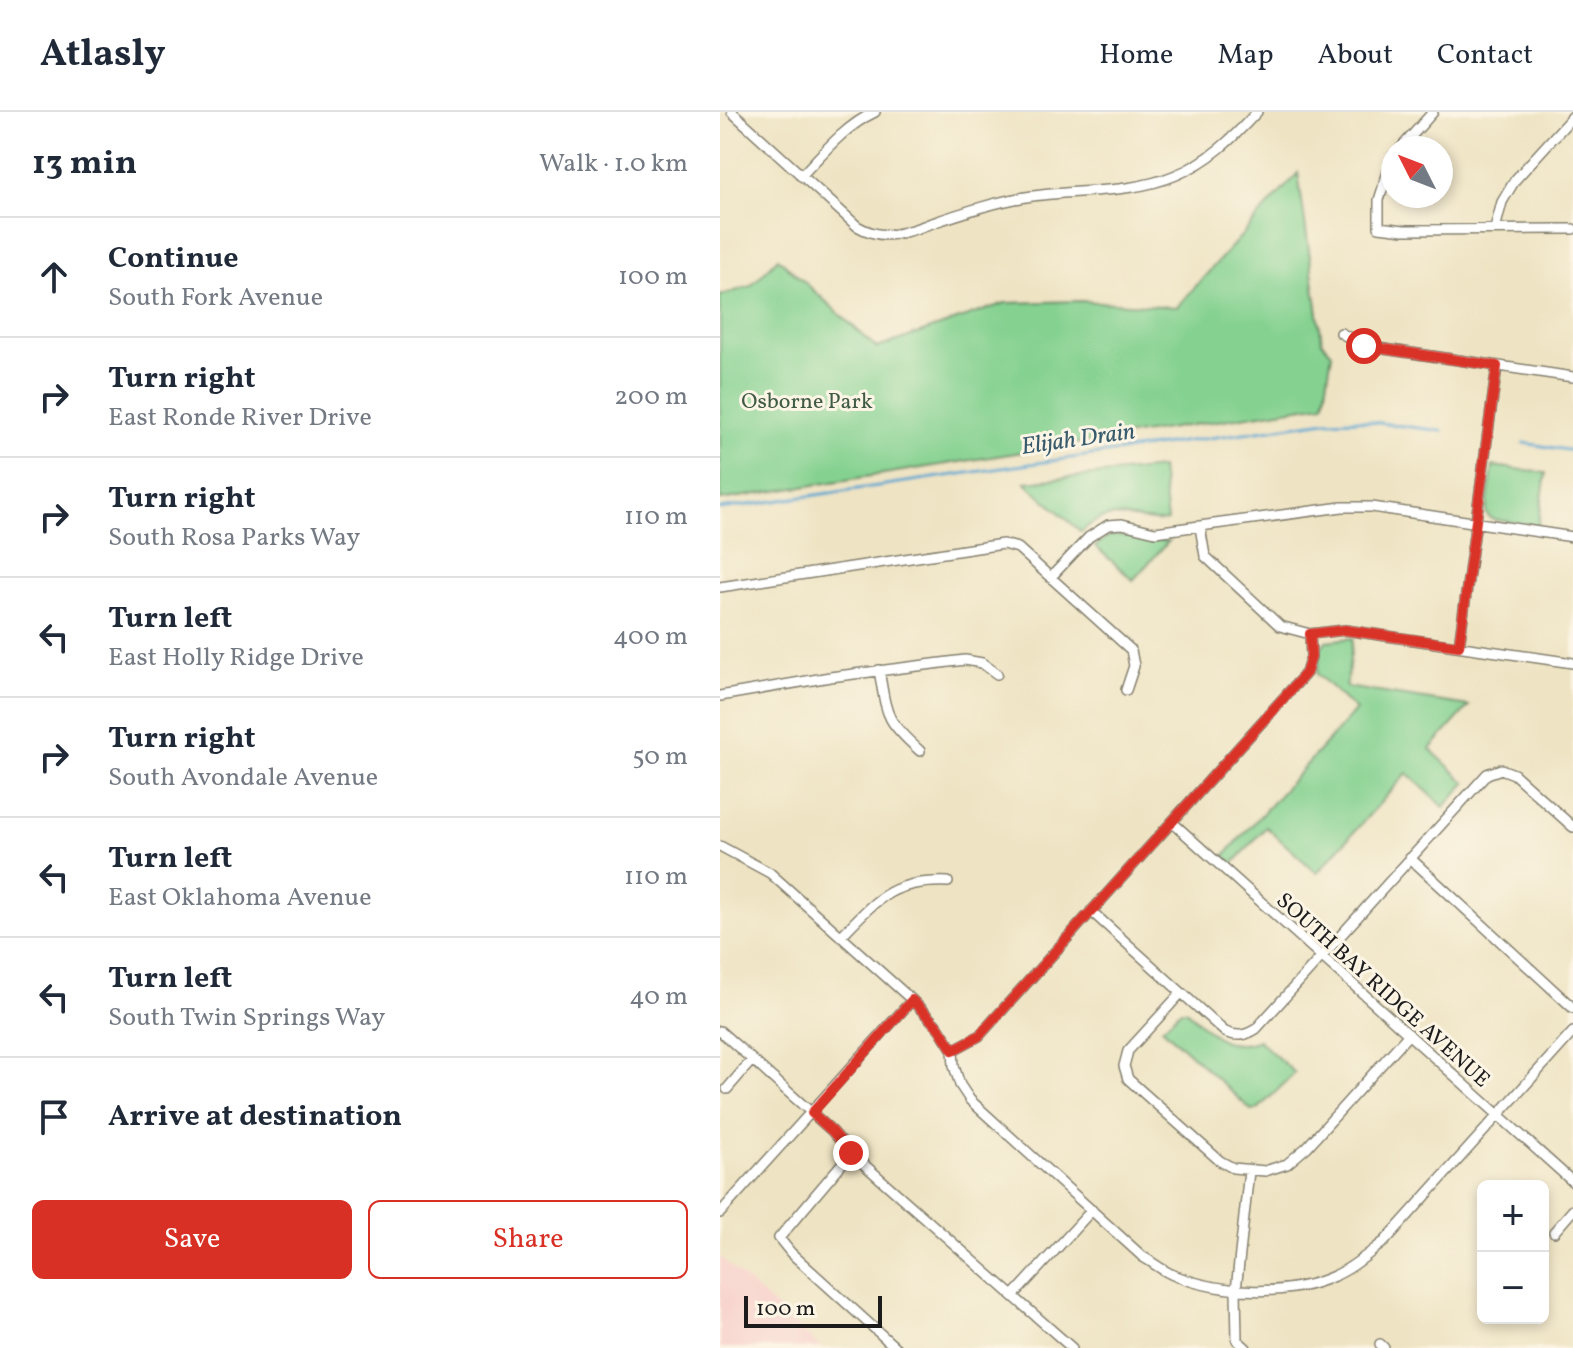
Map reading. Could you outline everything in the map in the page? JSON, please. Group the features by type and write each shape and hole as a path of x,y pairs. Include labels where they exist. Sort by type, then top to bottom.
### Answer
{"street":[{"path":"732,112 857,226 871,234 885,236 1025,197 1124,188 1174,176 1207,160 1257,112"},
{"path":"801,176 839,136 875,112"},
{"path":"1412,136 1433,112"},
{"path":"1495,229 1502,202 1515,180 1573,116"},
{"path":"1381,194 1379,227 1404,230 1573,229"},
{"path":"1341,333 1364,346 1573,377"},
{"path":"1459,646 1497,366"},
{"path":"1051,577 1089,537 1108,525 1122,524 1155,532 1342,507 1372,507 1573,537"},
{"path":"1200,527 1205,556 1280,626 1310,634 1345,630 1573,663"},
{"path":"720,587 1003,544 1018,548 1131,650 1134,666 1126,690"},
{"path":"953,1050 979,1036 1306,673 1311,657 1310,634"},
{"path":"720,696 879,670 965,660 982,663 997,674"},
{"path":"879,670 886,715 920,751"},
{"path":"1091,911 1225,1032 1235,1036 1247,1035 1256,1029 1487,774 1501,769 1514,774 1573,827"},
{"name":"SOUTH BAY RIDGE AVENUE","path":"1172,822 1573,1182"},
{"path":"720,846 770,873 912,1000 939,1028 953,1050 960,1085 970,1100 1143,1257 1175,1276 1236,1290 1296,1289 1334,1276 1354,1265 1385,1241 1573,1032"},
{"path":"1410,858 1573,1008"},
{"path":"841,936 881,895 905,886 948,882"},
{"path":"1181,993 1128,1051 1124,1066 1128,1079 1220,1161 1249,1171 1265,1171 1287,1164 1307,1147 1409,1034"},
{"path":"720,1213 912,1000"},
{"path":"720,1031 832,1131 851,1153 1072,1348"},
{"path":"727,1089 752,1060"},
{"path":"851,1153 779,1238 791,1253 896,1348"},
{"path":"1246,1348 1237,1340 1236,1290 1249,1171"},
{"path":"1014,1295 1092,1210"},
{"path":"1554,1232 1573,1210"}],"shaded area":[{"path":"720,1257 821,1348 720,1348"}],"green space":[{"name":"Osborne Park","path":"1298,173 1322,342 1332,353 1324,404 720,500 720,296 751,286 778,258 877,348 1005,303 1081,301 1177,307"},
{"path":"1493,466 1546,473 1538,526 1491,519 1486,513"},
{"path":"1161,468 1167,521 1113,516 1092,523 1081,532 1025,482"},
{"path":"1116,535 1169,541 1133,580 1095,546 1107,537"},
{"path":"1353,638 1346,687 1469,706 1430,749 1466,783 1444,807 1407,773 1317,873 1266,827 1233,864 1224,856 1356,710 1317,674 1321,648 1326,641"},
{"path":"1181,1010 1186,1010 1210,1032 1227,1042 1247,1044 1258,1040 1295,1073 1258,1109 1251,1110 1162,1028"}],"waterway":[{"name":"Elijah Drain","path":"720,509 1326,421 1356,420 1442,431"},
{"name":"Elijah Drain","path":"1524,443 1573,451"}],"route":[{"path":"851,1153 812,1113 881,1033 912,1000 939,1028 953,1050 979,1036 1306,673 1311,657 1310,634 1345,630 1459,646 1497,366 1364,346"}]}
